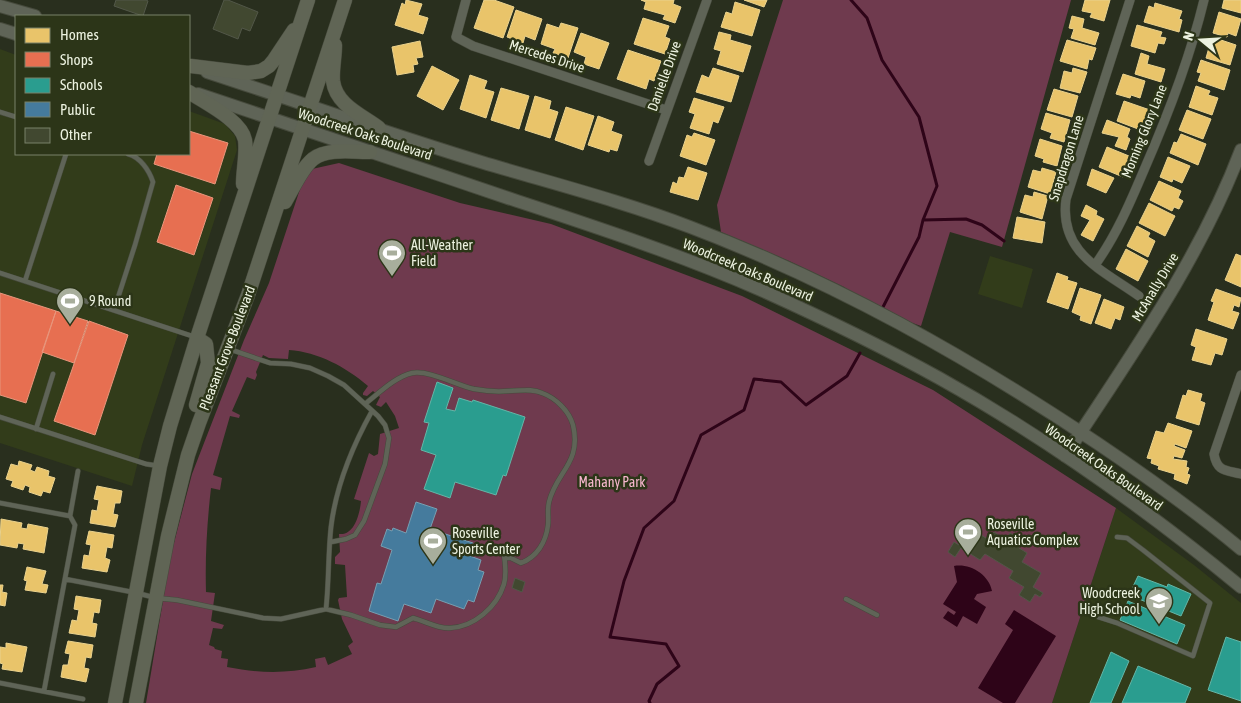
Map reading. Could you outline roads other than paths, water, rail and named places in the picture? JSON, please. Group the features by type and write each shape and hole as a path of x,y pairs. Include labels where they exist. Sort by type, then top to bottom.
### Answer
{"main road":[{"name":"Pleasant Grove Boulevard","path":"115,703 160,466 170,426 308,0"},
{"name":"Pleasant Grove Boulevard","path":"136,703 168,536 188,455 248,295 345,0"},
{"path":"0,6 32,15"},
{"path":"190,66 248,73 261,71 274,60 302,19"},
{"path":"337,22 333,73 335,88 345,104 379,128"},
{"path":"0,29 15,34"},
{"name":"Woodcreek Oaks Boulevard","path":"190,66 481,162 653,214 770,260 847,295 903,324 997,379 1081,432 1167,491 1241,548"},
{"name":"Woodcreek Oaks Boulevard","path":"190,91 603,229 680,257 759,289 854,334 940,378 1065,456 1168,530 1241,587"},
{"path":"190,92 233,120 245,139 242,202"},
{"name":"McAnally Drive","path":"1065,456 1175,285 1219,200 1241,150"},
{"path":"272,224 308,164 315,158 328,153 370,152"},
{"path":"188,455 194,414 208,363 206,344 197,338"}],"street":[{"name":"Mercedes Drive","path":"466,0 456,36 465,41 482,49 666,110"},
{"name":"Danielle Drive","path":"649,161 707,0"},
{"name":"Snapdragon Lane","path":"1130,0 1066,199 1064,212 1069,236 1080,253 1139,296"},
{"name":"Morning Glory Lane","path":"1095,265 1113,237 1152,152 1190,49 1204,0"},
{"path":"1241,375 1214,454 1215,463 1222,469 1241,474"}],"lane":[{"path":"0,112 15,117"},
{"path":"25,281 66,155"},
{"path":"114,310 153,182 150,172 132,155"},
{"path":"0,273 197,338"},
{"path":"228,348 270,363 291,364 310,368 328,376 344,385 385,426 389,438 385,464 369,511 355,535 346,540 331,542"},
{"path":"365,404 400,377 422,373 473,388 498,391 536,391 548,396 561,405 572,422 574,453 571,462 549,500 548,527 539,550 528,560 521,563 511,558 505,558"},
{"path":"36,429 53,374"},
{"path":"326,609 331,529 335,503 350,456 372,411"},
{"path":"0,417 143,463 160,466"},
{"path":"44,691 75,525 70,516 78,471"},
{"path":"0,503 70,516"},
{"path":"1092,616 1117,623 1193,656 1196,648 1210,603 1144,550 1127,538 1117,537"},
{"path":"65,579 263,618 281,619 326,609 380,624 396,626 413,618 439,627 449,628 465,626 473,622 488,610 499,595 506,576 503,549"},
{"path":"846,599 877,616"},
{"path":"0,683 83,698"}],"waterway":[{"path":"851,0 867,18 882,60 919,117 937,186 923,220 919,237 883,307"},
{"path":"923,220 966,219 982,225 1004,241"},
{"path":"650,703 649,701 657,684 679,666 666,644 610,637 624,581 644,528 674,501 701,435 744,410 754,379 781,382 806,405 847,376 860,353"}],"place":[{"name":"All-Weather Field","path":"392,277"},
{"name":"9 Round","path":"70,325"},
{"name":"Roseville Aquatics Complex","path":"968,556"},
{"name":"Roseville Sports Center","path":"433,565"},
{"name":"Woodcreek High School","path":"1159,625"}],"park label":[{"name":"Mahany Park","path":"612,482"}]}
